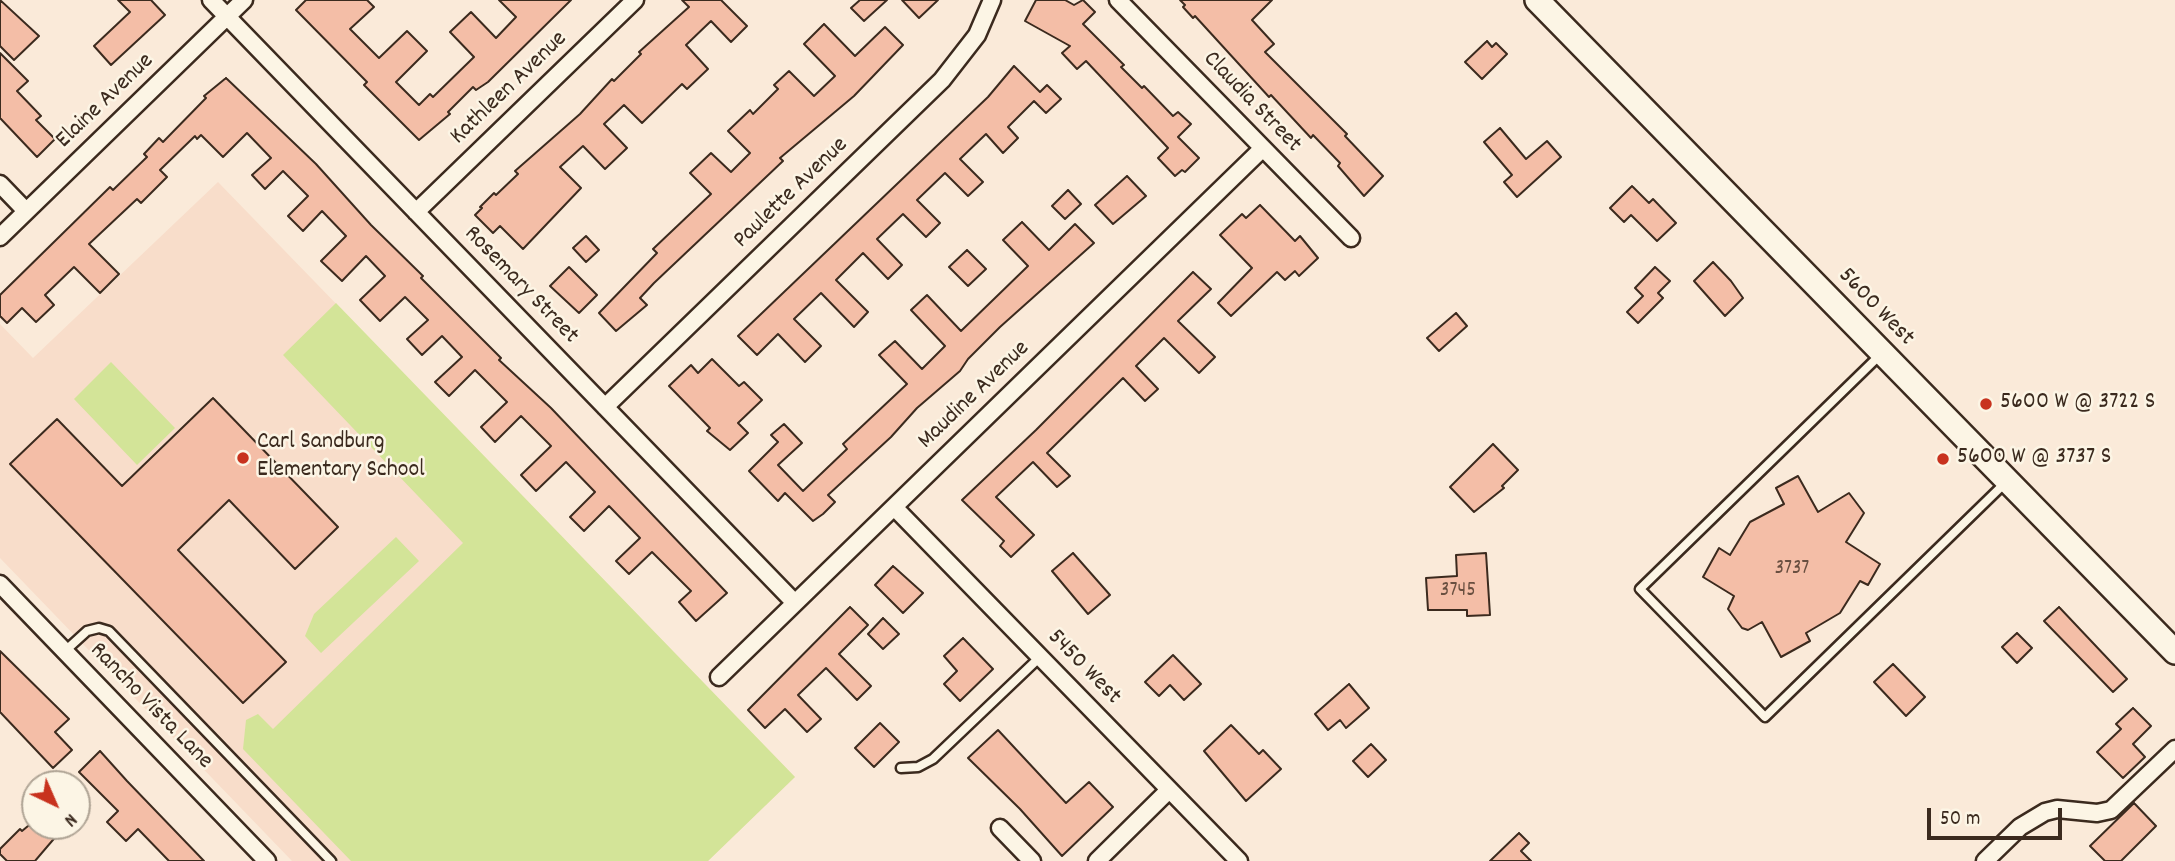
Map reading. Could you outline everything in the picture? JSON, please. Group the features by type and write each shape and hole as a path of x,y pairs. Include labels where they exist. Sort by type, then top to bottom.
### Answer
{"main road":[{"name":"5600 West","path":"1537,0 2175,652"}],"street":[{"name":"Rosemary Street","path":"211,0 795,603"},
{"name":"Elaine Avenue","path":"0,237 244,0"},
{"name":"Kathleen Avenue","path":"416,212 635,0"},
{"name":"Paulette Avenue","path":"606,407 942,80 977,35 992,0"},
{"name":"Claudia Street","path":"1118,0 1351,238"},
{"name":"Maudine Avenue","path":"719,677 1263,148"},
{"path":"0,184 26,211"},
{"name":"5450 West","path":"894,507 1239,861"},
{"name":"Rancho Vista Lane","path":"0,584 267,861"},
{"path":"1985,861 2020,827 2045,812 2057,809 2097,813 2111,810 2175,749"},
{"path":"1097,861 1169,790"},
{"path":"1000,828 1032,861"}],"lane":[{"path":"1882,353 1640,589 1765,717 2008,481"},
{"path":"65,651 93,629 104,629 113,635 331,861"},
{"path":"901,768 918,767 933,759 1040,657"}],"shaded area":[{"name":"Carl Sandburg Elementary School","path":"218,182 795,777 708,861 292,861 0,558 0,324 33,358"}],"green space":[{"path":"336,303 795,777 708,861 351,861 243,749 246,720 258,714 273,729 463,543 283,355"},
{"path":"111,362 175,428 137,465 74,399"},
{"path":"396,537 419,561 321,653 305,636 314,614"}],"building":[{"path":"0,0 39,36 14,60 0,46"},
{"path":"118,0 151,0 165,15 111,65 94,46 130,12"},
{"path":"306,0 367,0 374,7 350,29 379,58 407,31 427,51 396,82 419,105 430,94 433,97 474,57 450,32 471,12 496,38 516,17 499,0 571,0 488,82 476,90 473,87 448,112 450,114 419,140 364,85 367,82 296,10"},
{"path":"682,0 721,0 747,26 731,42 711,21 686,45 708,69 687,89 682,84 642,123 624,105 604,124 627,148 605,169 583,146 560,167 581,188 523,249 500,226 493,233 475,215 482,208 480,207 518,174 515,171 580,114 612,79 614,81 641,54 639,52 689,7"},
{"path":"860,0 887,0 864,21 851,8"},
{"path":"902,0 938,0 919,18"},
{"path":"1036,0 1065,0 1074,5 1083,0 1095,12 1083,24 1124,65 1121,67 1142,88 1144,86 1173,116 1178,112 1191,124 1178,137 1199,158 1185,172 1182,170 1175,176 1158,158 1168,148 1086,61 1077,69 1062,53 1070,46 1025,21"},
{"path":"1180,0 1272,0 1252,20 1274,44 1265,52 1347,134 1345,136 1383,176 1364,196 1338,166 1340,163 1313,135 1311,138 1271,95 1269,97 1195,16 1193,18"},
{"path":"824,24 855,56 885,27 903,45 854,96 780,158 783,161 654,283 640,298 647,305 616,331 599,313 657,253 653,249 711,194 690,173 711,153 731,172 750,153 728,131 750,110 753,114 778,89 774,85 789,71 814,96 835,76 804,44"},
{"path":"1487,41 1492,47 1496,43 1507,54 1482,79 1465,62"},
{"path":"0,53 28,81 17,91 41,116 36,120 55,139 37,157 0,118"},
{"path":"1014,66 1040,92 1047,85 1061,99 1046,113 1034,101 1008,127 1018,138 1003,153 986,134 960,159 983,182 968,196 945,173 917,200 940,223 926,237 903,214 877,239 902,265 888,279 863,253 836,280 868,312 854,327 821,293 794,319 821,346 805,362 778,334 757,355 738,336 988,97"},
{"path":"226,78 316,164 371,225 423,276 421,278 501,358 499,360 551,408 727,593 696,621 679,602 691,591 652,552 629,574 616,561 640,538 609,506 584,531 570,517 595,492 566,462 536,491 521,475 551,446 521,416 495,442 481,427 507,402 475,370 449,396 435,382 462,357 442,336 422,355 407,339 428,320 405,297 380,321 360,300 385,276 366,256 342,281 321,261 346,236 322,211 303,231 288,216 308,196 283,171 265,189 252,175 271,158 247,133 223,157 201,135 197,139 195,136 160,170 167,177 141,203 137,199 89,244 119,274 100,293 74,267 45,295 54,305 36,322 22,308 7,323 0,316 0,295 110,187 113,190 147,157 144,154 159,138 163,142 206,98 204,96"},
{"path":"1500,128 1526,159 1547,141 1561,157 1517,197 1504,182 1512,175 1484,142"},
{"path":"1127,176 1146,196 1113,224 1095,205"},
{"path":"1632,186 1649,203 1653,199 1676,223 1657,241 1631,215 1624,222 1610,208"},
{"path":"1068,190 1081,204 1065,219 1052,206"},
{"path":"1260,205 1295,241 1300,236 1318,258 1299,276 1295,271 1285,280 1277,272 1231,316 1218,303 1252,268 1220,235 1242,214 1246,218"},
{"path":"1022,222 1049,250 1075,224 1094,243 1000,327 968,359 960,371 917,408 891,437 828,495 835,502 823,514 813,521 785,493 778,501 749,471 778,442 771,435 784,424 802,443 778,465 803,491 847,449 843,444 907,384 879,355 895,341 922,369 945,346 911,310 927,295 961,331 1028,266 1003,240"},
{"path":"586,236 599,250 586,262 573,248"},
{"path":"967,250 986,269 968,286 949,267"},
{"path":"1713,262 1743,298 1725,316 1694,281"},
{"path":"569,267 597,295 579,313 550,286"},
{"path":"1655,267 1670,281 1658,293 1663,298 1638,323 1627,312 1643,296 1635,288"},
{"path":"1193,272 1211,289 1178,321 1215,357 1199,373 1164,338 1136,366 1158,389 1145,401 1123,378 1047,453 1070,476 1057,487 1033,462 996,497 1034,535 1011,557 1000,546 1004,541 962,500 1036,430"},
{"path":"1456,313 1467,326 1439,351 1427,338"},
{"path":"712,359 739,386 744,382 762,400 738,423 748,433 730,450 707,431 710,428 669,386 691,365 698,373"},
{"path":"213,398 338,527 295,569 229,500 178,550 286,662 243,703 10,464 57,419 122,486"},
{"path":"1493,444 1518,470 1502,486 1504,488 1474,512 1450,487"},
{"path":"1798,476 1818,512 1849,493 1864,513 1846,542 1880,564 1868,585 1860,581 1840,613 1806,633 1810,641 1781,657 1762,622 1748,630 1742,628 1728,609 1734,596 1703,577 1719,548 1730,555 1750,522 1784,504 1776,488"},
{"path":"1073,553 1110,595 1088,614 1052,571"},
{"path":"1486,553 1490,615 1467,616 1467,610 1428,610 1426,578 1457,576 1456,555"},
{"path":"893,566 923,593 903,613 875,585"},
{"path":"850,607 868,625 839,654 871,686 857,700 826,668 798,695 821,719 807,732 785,709 765,728 748,710"},
{"path":"2059,607 2127,679 2113,692 2044,621"},
{"path":"883,618 899,634 883,649 868,634"},
{"path":"2017,633 2032,648 2017,663 2002,647"},
{"path":"963,638 993,669 960,701 944,684 957,671 944,656"},
{"path":"0,651 69,719 55,732 72,750 53,768 0,712"},
{"path":"1173,655 1201,684 1184,700 1170,685 1159,696 1145,682"},
{"path":"1893,664 1925,697 1906,716 1874,682"},
{"path":"1349,684 1369,708 1346,728 1340,720 1328,730 1315,714"},
{"path":"2133,708 2151,726 2133,744 2145,757 2123,778 2097,752 2121,729 2116,724"},
{"path":"880,723 899,742 874,767 855,748"},
{"path":"1231,725 1259,754 1263,750 1281,769 1246,801 1204,751"},
{"path":"998,730 1066,803 1089,782 1113,807 1062,856 1020,809 968,758"},
{"path":"1371,744 1386,760 1368,777 1353,761"},
{"path":"100,751 204,861 169,861 138,829 126,841 107,822 118,811 91,784 91,770 81,770"},
{"path":"2134,803 2156,826 2121,861 2105,861 2090,846"},
{"path":"20,829 21,840 53,840 35,861 7,861 0,854 0,849"},
{"path":"1519,833 1529,843 1521,851 1531,861 1490,861"}],"place":[{"name":"5600 W @ 3722 S","path":"1986,404"},
{"name":"Carl Sandburg Elementary School","path":"243,458"},
{"name":"5600 W @ 3737 S","path":"1943,459"}]}
